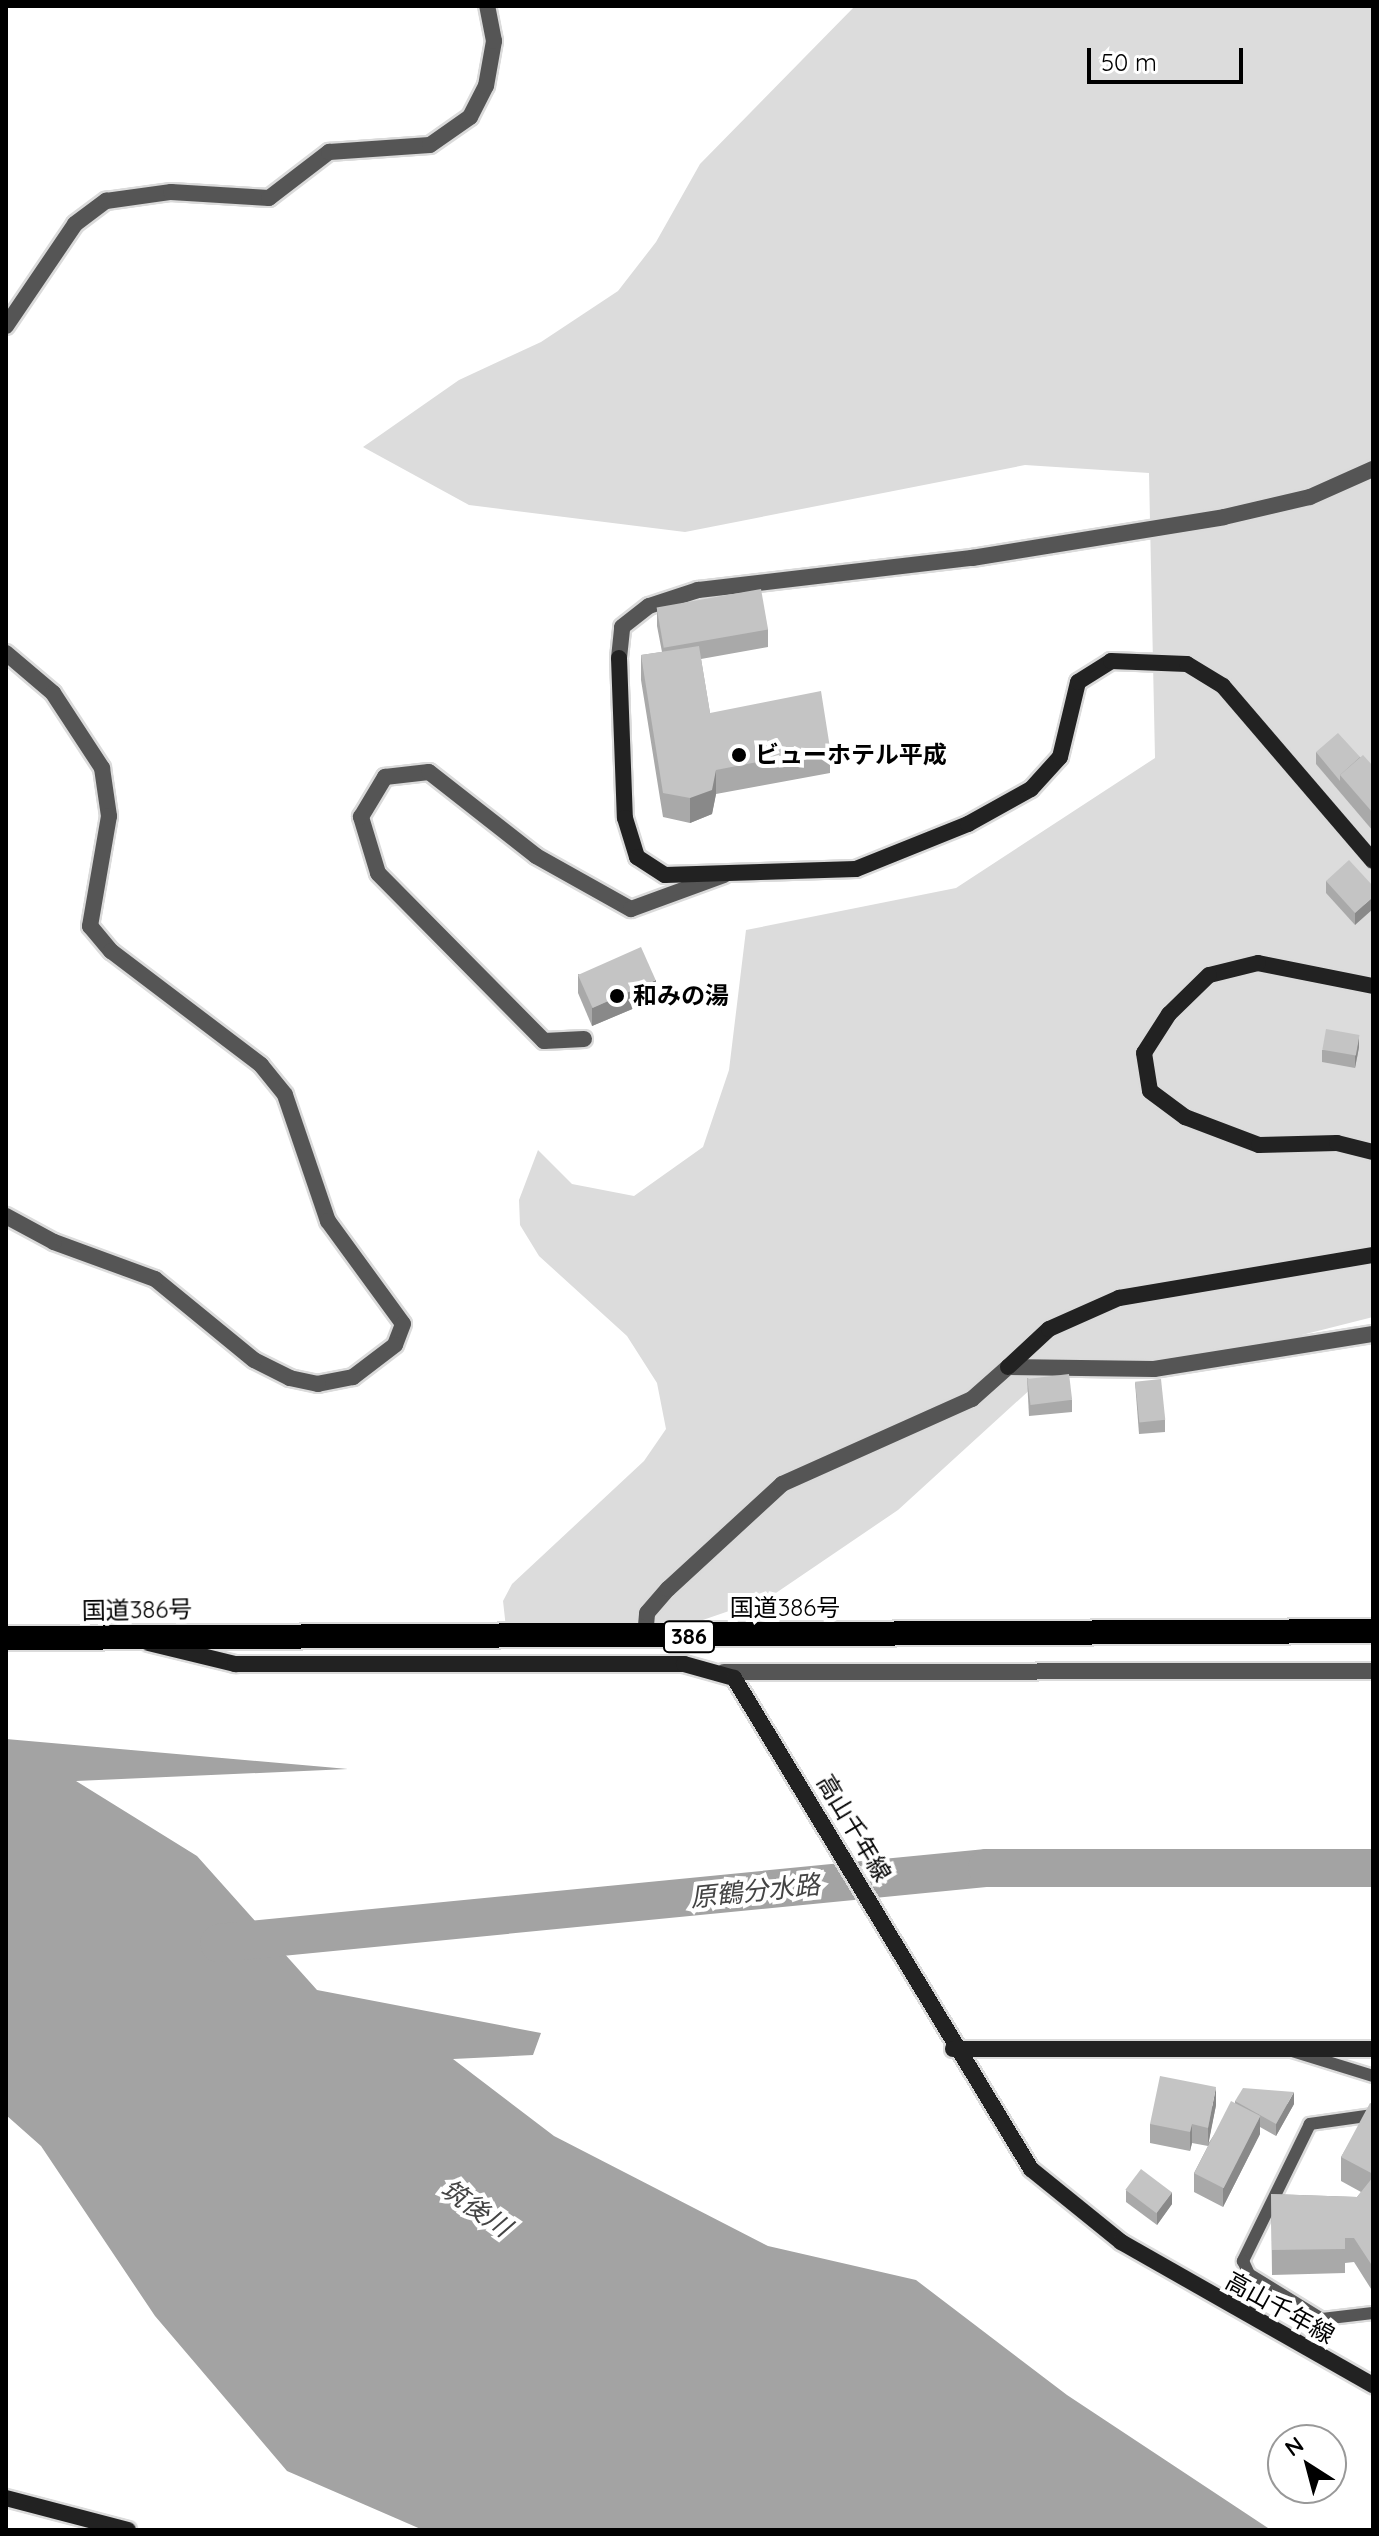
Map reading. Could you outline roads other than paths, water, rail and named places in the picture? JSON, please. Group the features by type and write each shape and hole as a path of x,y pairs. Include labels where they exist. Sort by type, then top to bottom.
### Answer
{"highway":[{"name":"国道386号","path":"6,1638 140,1640 1373,1631"}],"street":[{"path":"6,326 75,224 106,201 171,192 269,198 329,152 430,145 470,117 486,86 494,41 487,6"},
{"path":"1373,469 1310,497 1224,517 972,558 698,590 649,606 622,627 619,658 625,818 637,857 665,875 856,869 1031,789 1060,757 1078,682 1111,661 1187,664 1223,686 1373,861"},
{"path":"6,653 53,693 102,768 109,816 90,926 111,951 261,1065 285,1095 328,1221 403,1324 395,1345 353,1377 318,1384 290,1378 254,1360 155,1279 6,1216"},
{"path":"584,1039 544,1041 378,873 361,817 385,777 429,772 536,856 631,909 729,873"},
{"path":"1373,986 1258,963 1209,975 1169,1014 1144,1053 1150,1091 1185,1117 1259,1145 1337,1143 1373,1152"},
{"path":"645,1637 647,1613 668,1589 782,1484 972,1399 1049,1329 1119,1298 1373,1255"},
{"path":"1008,1367 1154,1369 1373,1334"},
{"name":"高山千年線","path":"140,1640 235,1664 684,1664 724,1672 741,1685 944,2028 953,2049 1018,2153 1078,2212 1228,2309 1373,2385"},
{"path":"724,1672 1373,1671"},
{"path":"953,2049 1373,2049"},
{"path":"6,2498 128,2530"}],"lane":[{"path":"1289,2049 1373,2076"},
{"path":"1373,2115 1310,2124 1243,2261 1249,2274 1322,2319 1373,2313"}],"water":[{"name":"筑後川","path":"6,1739 348,1769 76,1781 197,1856 317,1990 541,2033 533,2055 453,2059 554,2136 768,2246 916,2280 1067,2395 1271,2530 423,2530 287,2471 155,2316 41,2146 6,2115"}],"waterway":[{"name":"原鶴分水路","path":"219,1943 987,1868 1373,1868"}],"place":[{"name":"ビューホテル平成","path":"739,755"},
{"name":"和みの湯","path":"617,996"}]}
